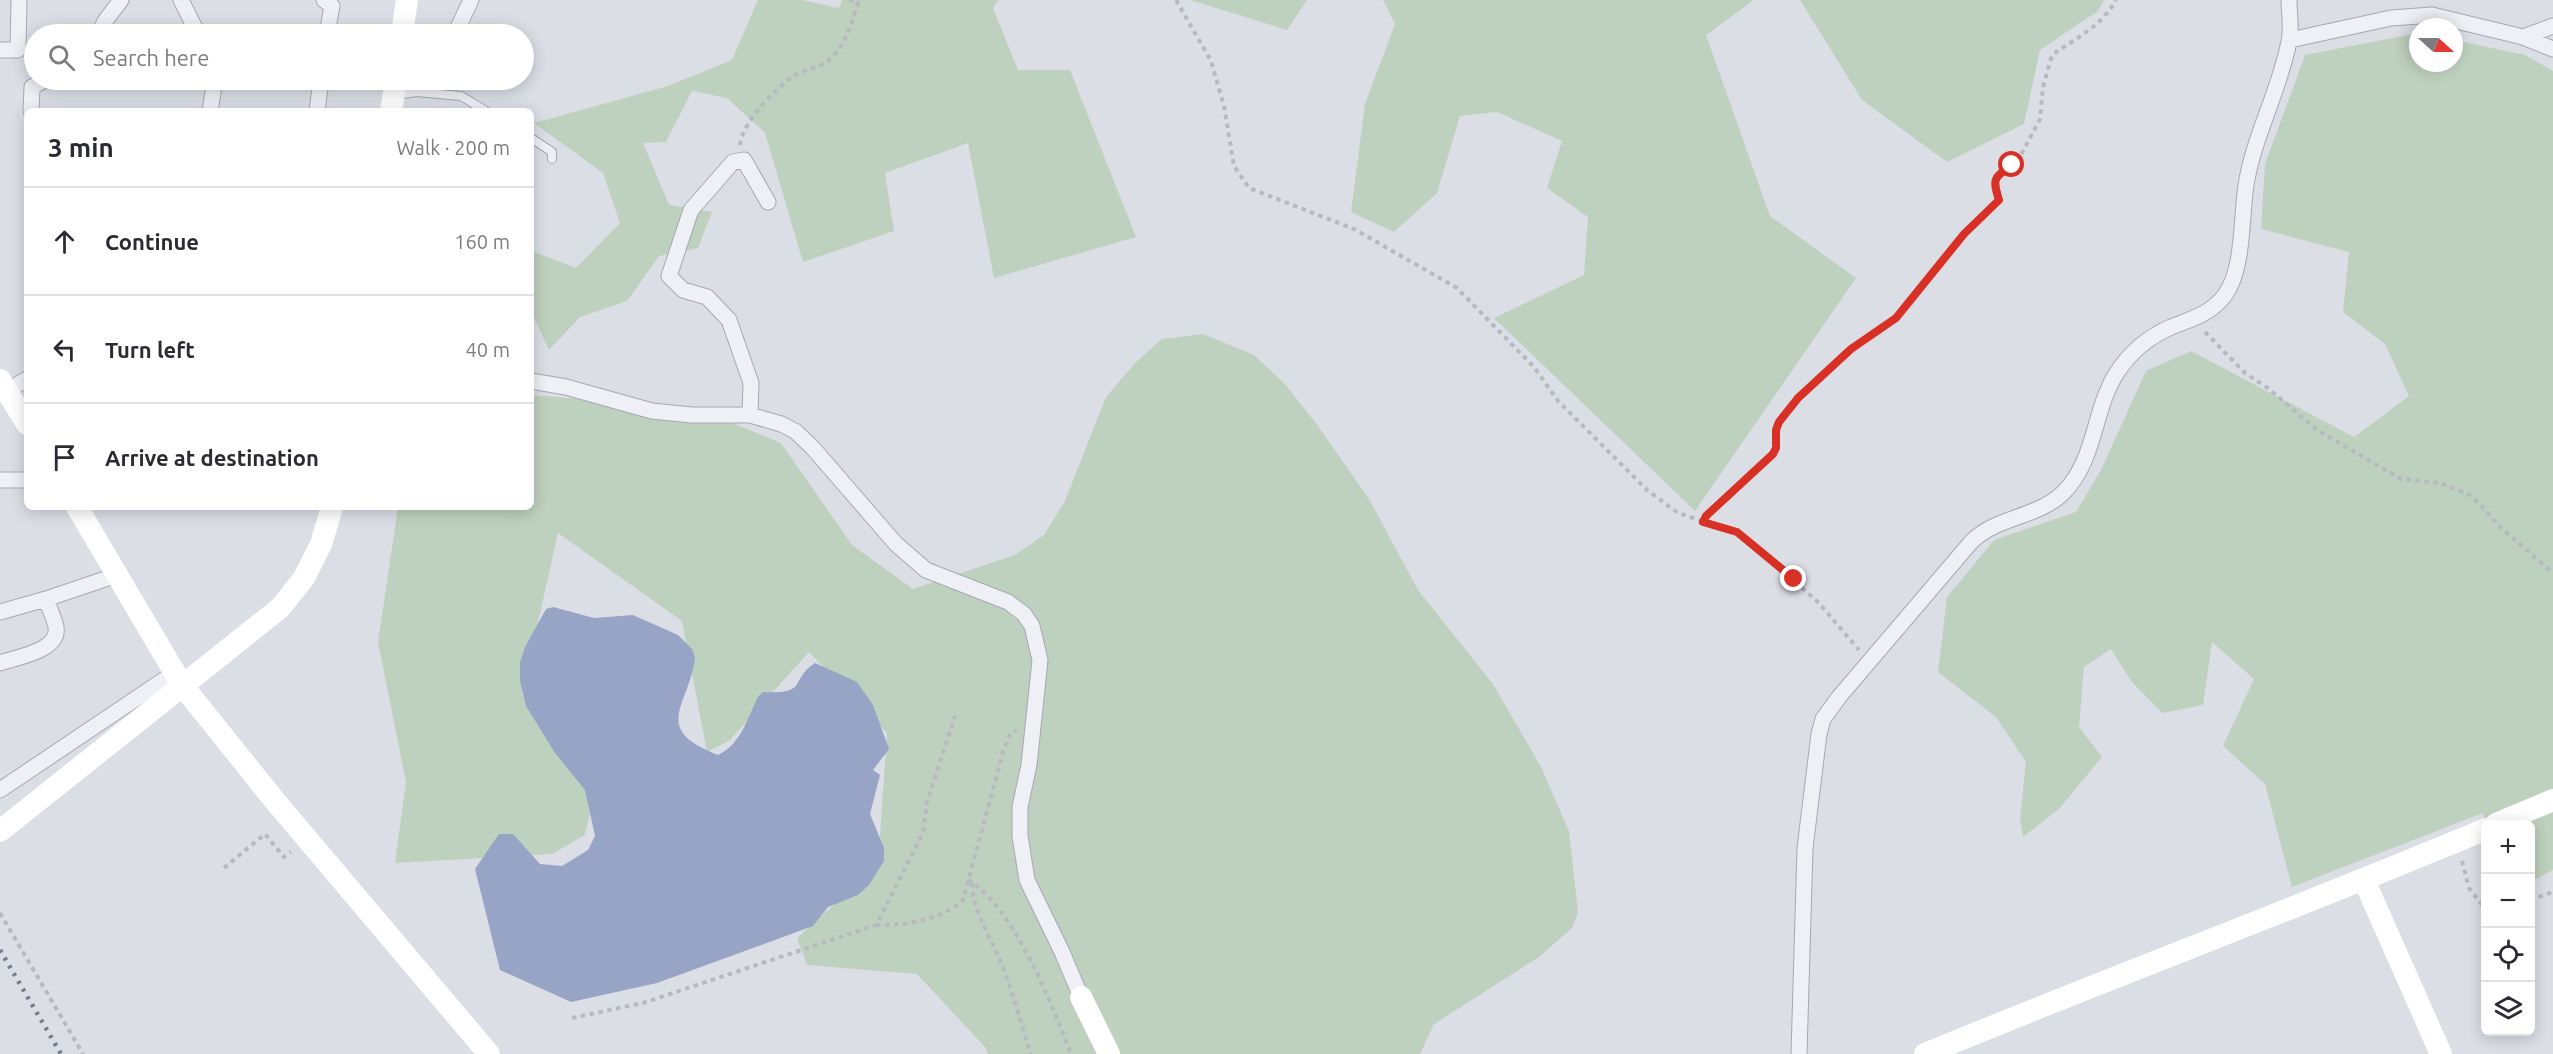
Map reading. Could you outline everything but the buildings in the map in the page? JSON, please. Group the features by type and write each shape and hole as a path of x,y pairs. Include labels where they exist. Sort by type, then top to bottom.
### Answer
{"street":[{"path":"0,50 18,50 19,0"},
{"path":"104,24 121,0"},
{"path":"181,0 193,24"},
{"path":"324,0 332,6 329,24"},
{"path":"403,24 407,0"},
{"path":"460,24 471,0"},
{"path":"1799,1054 1805,848 1819,734 1823,719 1983,531 2039,510 2064,492 2084,463 2092,444 2106,393 2126,359 2140,345 2155,335 2198,317 2216,305 2225,295 2236,272 2250,165 2290,40 2289,0"},
{"path":"2290,40 2391,18 2432,15 2523,37 2553,49"},
{"path":"2523,37 2553,26"},
{"path":"31,108 32,90"},
{"path":"210,108 213,90"},
{"path":"317,108 320,90"},
{"path":"750,415 751,383 729,320 707,297 683,290 669,276 692,210 733,162 744,160 768,202"},
{"path":"24,380 3,386 24,419"},
{"path":"534,382 566,387 652,411 692,415 750,415 795,431 812,447 896,544 926,570 1008,602 1024,614 1032,626 1040,660 1029,765 1020,807 1020,836 1027,880 1108,1054"},
{"path":"0,480 24,480"},
{"path":"79,510 178,679 275,801 489,1054"},
{"path":"0,790 178,679 280,608 304,578 321,544 331,510"},
{"path":"0,612 117,575"},
{"path":"0,663 41,649 53,640 56,628 46,599"},
{"path":"0,831 129,729 178,679"},
{"path":"2507,820 2553,800"},
{"path":"1925,1054 2364,880 2481,831"},
{"path":"2364,880 2441,1054"}],"lane":[{"path":"393,95 417,92 461,96 481,108"},
{"path":"534,140 552,152 552,159"}],"path":[{"path":"737,162 741,135 764,103 798,74 819,67 833,57 846,37 859,1 849,0"},
{"path":"1176,0 1211,61 1224,106 1234,166 1249,188 1354,229 1457,288 1534,367 1558,401 1647,490 1677,513 1737,532 1772,559 1819,603 1870,662"},
{"path":"1703,522 1706,516 1773,454 1776,448 1776,430 1779,422 1798,398 1851,349 1896,318 1964,234 1999,200 1994,183 1996,177 2021,155 2036,128 2040,119 2043,87 2052,55 2091,30 2111,9 2116,0"},
{"path":"2198,317 2205,333 2245,373 2269,388 2317,430 2401,479 2440,483 2468,494 2498,525 2553,573"},
{"path":"876,925 922,833 927,802 955,716"},
{"path":"572,1018 643,1003 876,925 894,926 953,909 963,900 970,881 1009,736 1021,725 1033,723"},
{"path":"224,868 265,834 284,857 292,851"},
{"path":"2457,841 2469,888 2481,904"},
{"path":"970,881 980,915 1003,966 1031,1054"},
{"path":"970,881 978,885 1007,922 1047,993 1071,1054"},
{"path":"2535,898 2553,892"},
{"path":"0,913 83,1054"}],"green space":[{"path":"758,0 802,0 839,8 842,0 998,0 993,8 1018,70 1070,70 1136,237 994,278 968,143 885,173 894,231 803,262 765,133 727,98 692,91 666,142 643,143 669,205 712,212 698,248 659,256 627,301 580,317 549,350 534,318 534,252 576,268 620,223 603,173 534,123 668,86 732,60"},
{"path":"1190,0 1307,0 1287,30"},
{"path":"1383,0 1754,0 1706,35 1770,216 1856,278 1695,511 1494,318 1584,275 1588,217 1547,188 1562,141 1497,112 1460,116 1437,193 1394,232 1351,212 1365,104 1395,24"},
{"path":"1800,0 2104,0 2098,11 2040,50 2024,124 1947,162 1862,100"},
{"path":"2409,35 2409,72 2463,72 2463,42 2525,55 2553,71 2553,870 2535,880 2535,820 2485,820 2483,813 2292,887 2265,784 2223,746 2254,679 2212,642 2203,705 2162,713 2131,681 2111,649 2084,667 2079,727 2102,757 2059,809 2023,837 2020,819 2026,762 1996,717 1938,672 1947,597 1994,540 2076,512 2101,470 2146,371 2191,351 2354,437 2409,396 2385,344 2343,312 2349,252 2261,229 2265,164 2305,55"},
{"path":"1203,334 1254,355 1285,384 1318,426 1369,499 1418,590 1493,684 1541,767 1569,831 1578,912 1572,928 1539,957 1434,1024 1420,1054 988,1054 986,1048 917,974 807,965 797,938 878,865 887,733 809,652 730,740 707,752 682,621 558,533 522,694 594,796 585,835 552,854 395,863 406,782 378,642 398,510 534,510 534,395 696,408 781,443 852,545 913,589 1015,555 1044,535 1065,501 1106,397 1135,363 1162,339"}],"water":[{"path":"553,607 594,618 633,615 678,635 692,649 695,658 679,715 679,726 685,736 697,745 718,755 738,738 758,697 763,692 787,691 793,688 807,669 815,663 857,682 873,705 889,749 873,770 880,775 870,814 884,848 884,861 869,885 858,895 828,907 813,926 657,983 571,1002 500,970 475,869 499,834 513,834 540,864 562,866 588,850 595,836 585,790 555,753 526,706 520,681 520,662 525,647 546,609"}],"railway":[{"path":"0,950 61,1054"}],"route":[{"path":"1794,579 1737,532 1703,522 1706,516 1773,454 1776,448 1776,430 1779,422 1798,398 1851,349 1901,313 1964,234 1999,200 1994,183 1996,177 2012,165"}]}
